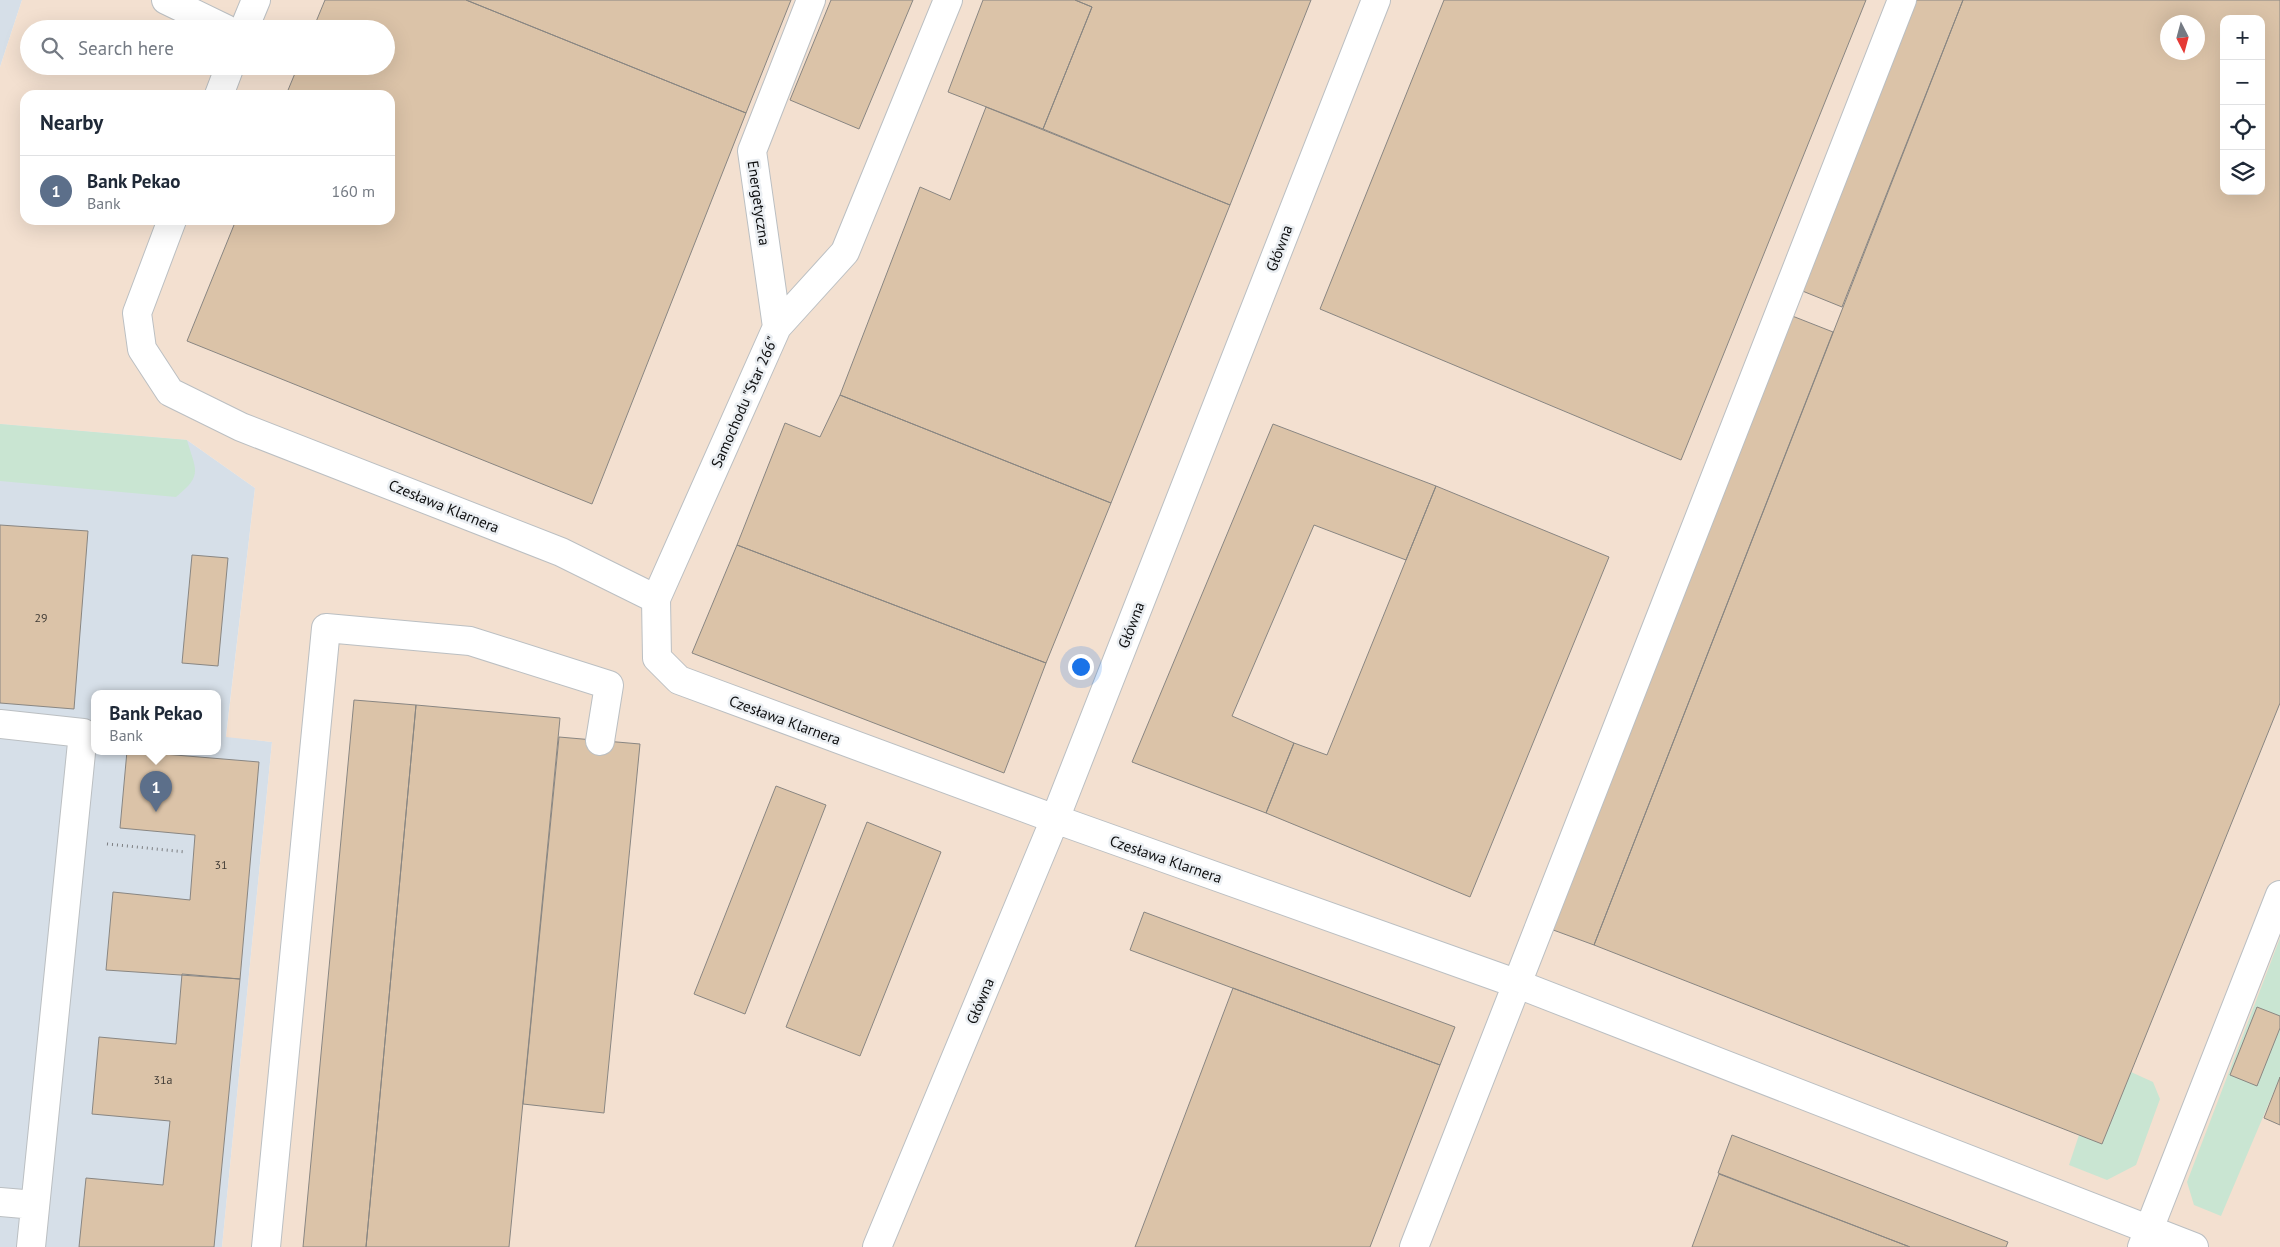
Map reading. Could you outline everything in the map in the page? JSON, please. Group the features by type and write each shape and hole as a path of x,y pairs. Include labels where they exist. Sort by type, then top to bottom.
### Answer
{"street":[{"path":"166,0 207,20"},
{"path":"248,20 256,0"},
{"name":"Energetyczna","path":"777,327 752,151 811,0"},
{"name":"Samochodu \"Star 266\"","path":"656,599 777,327 846,252 948,0"},
{"name":"Główna","path":"877,1247 1055,819 1376,0"},
{"path":"1414,1247 1515,983 1709,499 1902,0"},
{"path":"221,90 227,75"},
{"name":"Czesława Klarnera","path":"170,225 137,313 142,349 170,392 241,427 561,552 656,599 657,658 679,680 1055,819 1515,983 2146,1238 2194,1247"},
{"path":"266,1247 326,628 470,641 609,685 600,741"},
{"path":"0,724 83,733 31,1247"},
{"path":"2146,1238 2280,895"},
{"path":"0,1202 35,1205"}],"path":[{"path":"72,841 186,852"}],"shaded area":[{"path":"0,0 22,0 0,67"},
{"path":"22,0 2280,0 2280,1247 222,1247 272,742 226,737 255,488 187,440 0,424 0,67"},
{"path":"0,424 187,440 255,488 226,736 272,742 222,1247 0,1247"}],"green space":[{"path":"0,424 187,440 195,466 194,477 185,490 176,497 0,481"},
{"path":"2280,938 2280,1077 2221,1216 2194,1205 2187,1182"},
{"path":"2131,1072 2153,1082 2160,1099 2136,1165 2107,1180 2069,1165 2079,1135 2102,1144"}],"building":[{"path":"325,0 466,0 746,113 592,504 187,341 234,225 395,225 395,90 288,90 294,75 395,75 395,20 317,20"},
{"path":"466,0 791,0 746,113"},
{"path":"831,0 913,0 859,129 790,100"},
{"path":"983,0 1075,0 1092,7 1043,129 948,92"},
{"path":"1075,0 1311,0 1230,205 1043,129 1092,7"},
{"path":"1444,0 1866,0 1681,460 1320,309"},
{"path":"1913,0 1963,0 1842,307 1800,290"},
{"path":"1963,0 2280,0 2280,703 2102,1144 1594,945"},
{"path":"986,107 1230,205 1111,503 840,395 920,187 950,200"},
{"path":"1777,310 1833,332 1594,945 1537,924"},
{"path":"840,395 1111,503 1046,663 737,545 785,423 820,437"},
{"path":"1273,424 1436,486 1406,560 1314,525 1232,716 1294,743 1266,813 1132,762"},
{"path":"1436,486 1609,557 1470,897 1266,813 1294,743 1327,755"},
{"path":"0,525 88,531 74,709 0,703"},
{"path":"737,545 1046,663 1004,773 692,653"},
{"path":"192,555 228,558 218,666 182,663"},
{"path":"354,700 416,705 366,1247 303,1247"},
{"path":"416,705 560,718 509,1247 366,1247"},
{"path":"559,737 640,744 604,1113 523,1104"},
{"path":"127,755 175,755 259,762 240,979 106,970 113,892 190,900 195,835 120,828"},
{"path":"776,786 826,805 745,1014 694,994"},
{"path":"867,822 941,852 860,1056 786,1027"},
{"path":"1144,912 1455,1027 1440,1065 1130,950"},
{"path":"182,974 240,979 214,1247 79,1247 86,1178 163,1185 170,1121 92,1114 99,1037 176,1044"},
{"path":"1233,988 1440,1065 1370,1247 1135,1247"},
{"path":"2257,1007 2280,1016 2280,1028 2257,1086 2230,1075"},
{"path":"2280,1077 2280,1125 2264,1118"},
{"path":"1732,1135 2008,1242 2006,1247 1910,1247 1718,1173"},
{"path":"1719,1174 1910,1247 1692,1247"}],"place":[{"name":"Bank Pekao","path":"156,812"}]}
